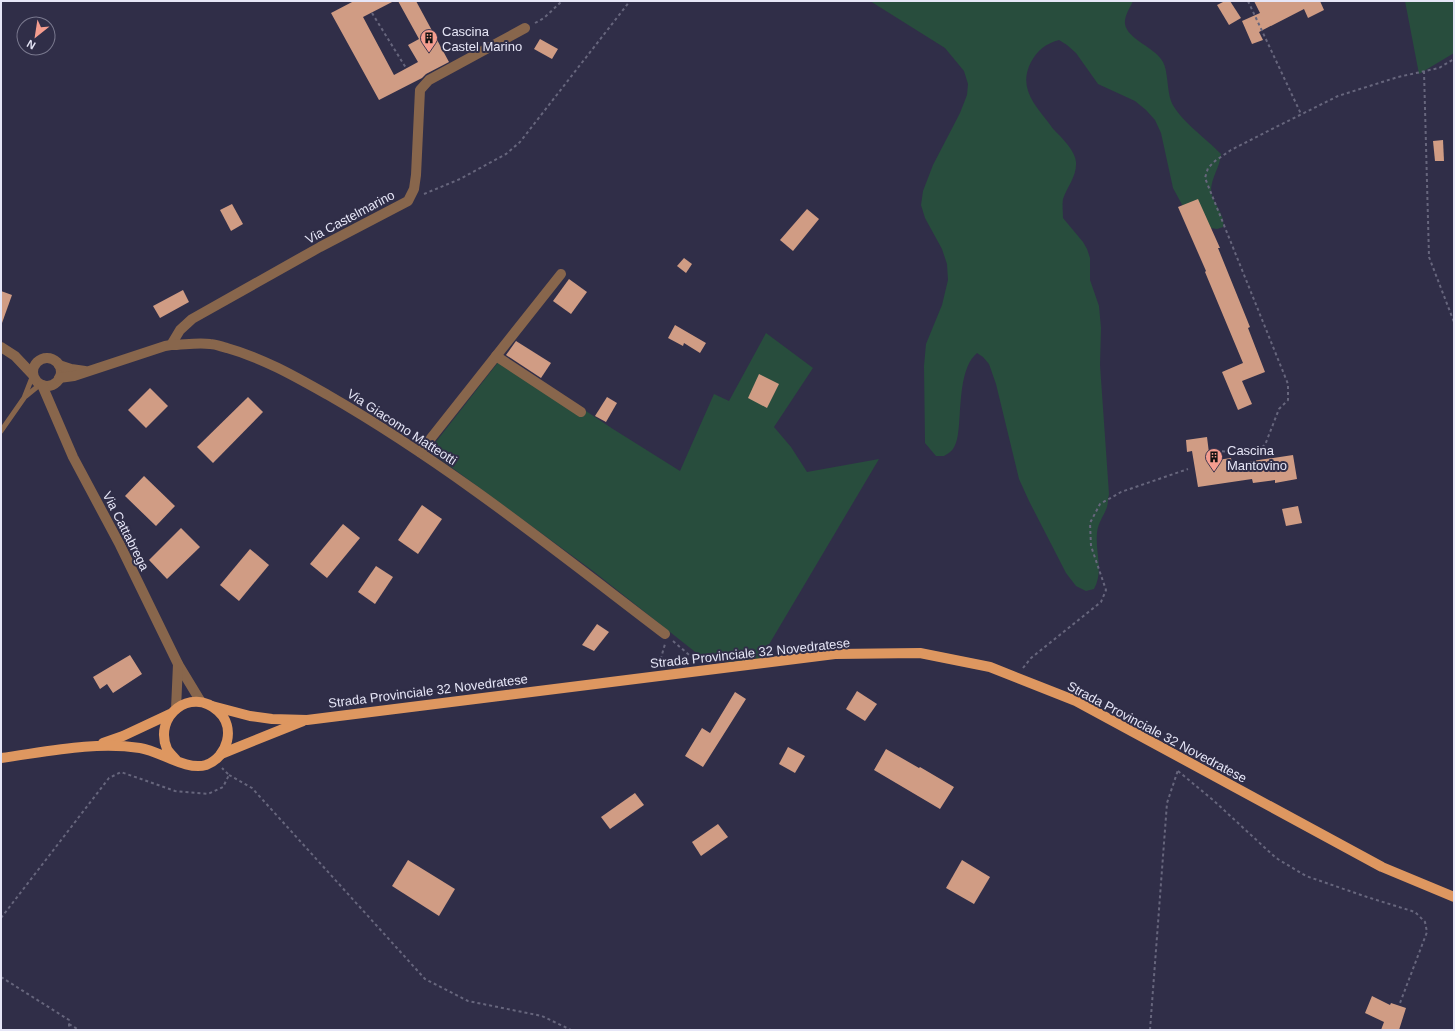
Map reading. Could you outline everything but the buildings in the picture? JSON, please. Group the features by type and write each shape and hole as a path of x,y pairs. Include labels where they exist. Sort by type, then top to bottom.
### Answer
{"main road":[{"name":"Strada Provinciale 32 Novedratese","path":"212,706 250,716 272,719 307,720 835,654 920,653 990,667 1076,701 1382,867 1454,897"},
{"path":"1,758 94,746 127,746 153,751 186,765 195,767 205,765 218,758 226,746 228,728 219,712 212,706 201,702 191,702 123,736 94,746"},
{"path":"173,711 165,724 163,738 168,750 177,760"},
{"name":"Strada Provinciale 32 Novedratese","path":"218,758 307,720"}],"street":[{"name":"Via Castelmarino","path":"171,346 180,330 192,318 408,201 414,189 416,175 420,90 430,80 525,28"},
{"path":"420,452 561,274"},
{"name":"Via Giacomo Matteotti","path":"57,380 74,376 165,346 210,344 242,352 270,364 311,385 350,407 420,452 541,540 665,634"},
{"path":"1,347 15,356 38,383 42,385 52,385 57,380 60,370 59,365 52,359 43,358 39,360 15,356"},
{"path":"496,356 581,412"},
{"path":"33,376 34,367 39,360"},
{"name":"Via Giacomo Matteotti","path":"59,365 71,369 89,371"},
{"name":"Via Cattabrega","path":"53,410 53,394 57,380"},
{"name":"Via Cattabrega","path":"42,385 73,457 120,545 178,664 201,702"},
{"name":"Via Cattabrega","path":"173,711 178,664"}],"lane":[{"path":"1,431 24,398 33,376"},
{"path":"24,398 37,387 42,385"}],"path":[{"path":"525,28 544,18 562,1"},
{"path":"408,201 460,178 506,154 520,142 630,1"},
{"path":"1248,1 1301,114"},
{"path":"372,13 406,68"},
{"path":"1216,451 1254,453 1265,445 1279,409 1288,400 1288,384 1205,178 1208,168 1214,161 1232,150 1338,96 1398,77 1439,68 1454,59"},
{"path":"1424,71 1429,257 1454,322"},
{"path":"1017,677 1031,658 1100,602 1106,590 1091,546 1090,523 1100,504 1121,492 1188,469"},
{"path":"665,634 688,653 704,670"},
{"path":"655,676 665,647 665,634"},
{"path":"218,758 229,775 252,788 425,979 468,1001 542,1016 571,1030"},
{"path":"1150,1030 1167,803 1183,760"},
{"path":"1178,771 1214,800 1276,858 1306,876 1415,912 1425,922 1427,932 1400,1003"},
{"path":"1,918 109,778 121,772 175,791 208,794 223,787 229,775"},
{"path":"1,977 69,1020 69,1030"},
{"path":"69,1024 79,1030"}],"green space":[{"path":"870,1 1133,1 1125,18 1127,29 1136,39 1154,52 1163,62 1167,75 1171,101 1180,115 1221,154 1211,186 1212,196 1223,218 1223,227 1217,229 1211,228 1185,210 1173,188 1161,133 1155,120 1146,110 1135,101 1098,84 1076,53 1059,40 1042,48 1031,62 1027,71 1026,79 1029,95 1054,130 1068,146 1075,158 1075,172 1063,199 1063,218 1087,249 1090,258 1090,280 1099,306 1101,328 1100,365 1109,494 1107,507 1098,529 1097,540 1099,568 1097,582 1094,589 1086,591 1076,586 1066,573 1029,501 1019,479 996,384 989,364 977,353 971,359 964,376 958,434 953,449 944,456 936,456 925,443 924,366 926,344 942,305 948,280 947,264 942,249 925,218 921,205 923,191 933,165 960,113 967,95 968,84 964,71 945,48"},
{"path":"1405,1 1454,1 1454,53 1419,74"},
{"path":"766,333 813,368 774,427 791,447 807,472 879,459 761,658 723,662 699,655 593,571 436,456 434,450 435,443 503,356 613,429 680,471 714,394 729,401"}],"place":[{"name":"Cascina Castel Marino","path":"429,53"},
{"name":"Cascina Mantovino","path":"1214,472"}]}
